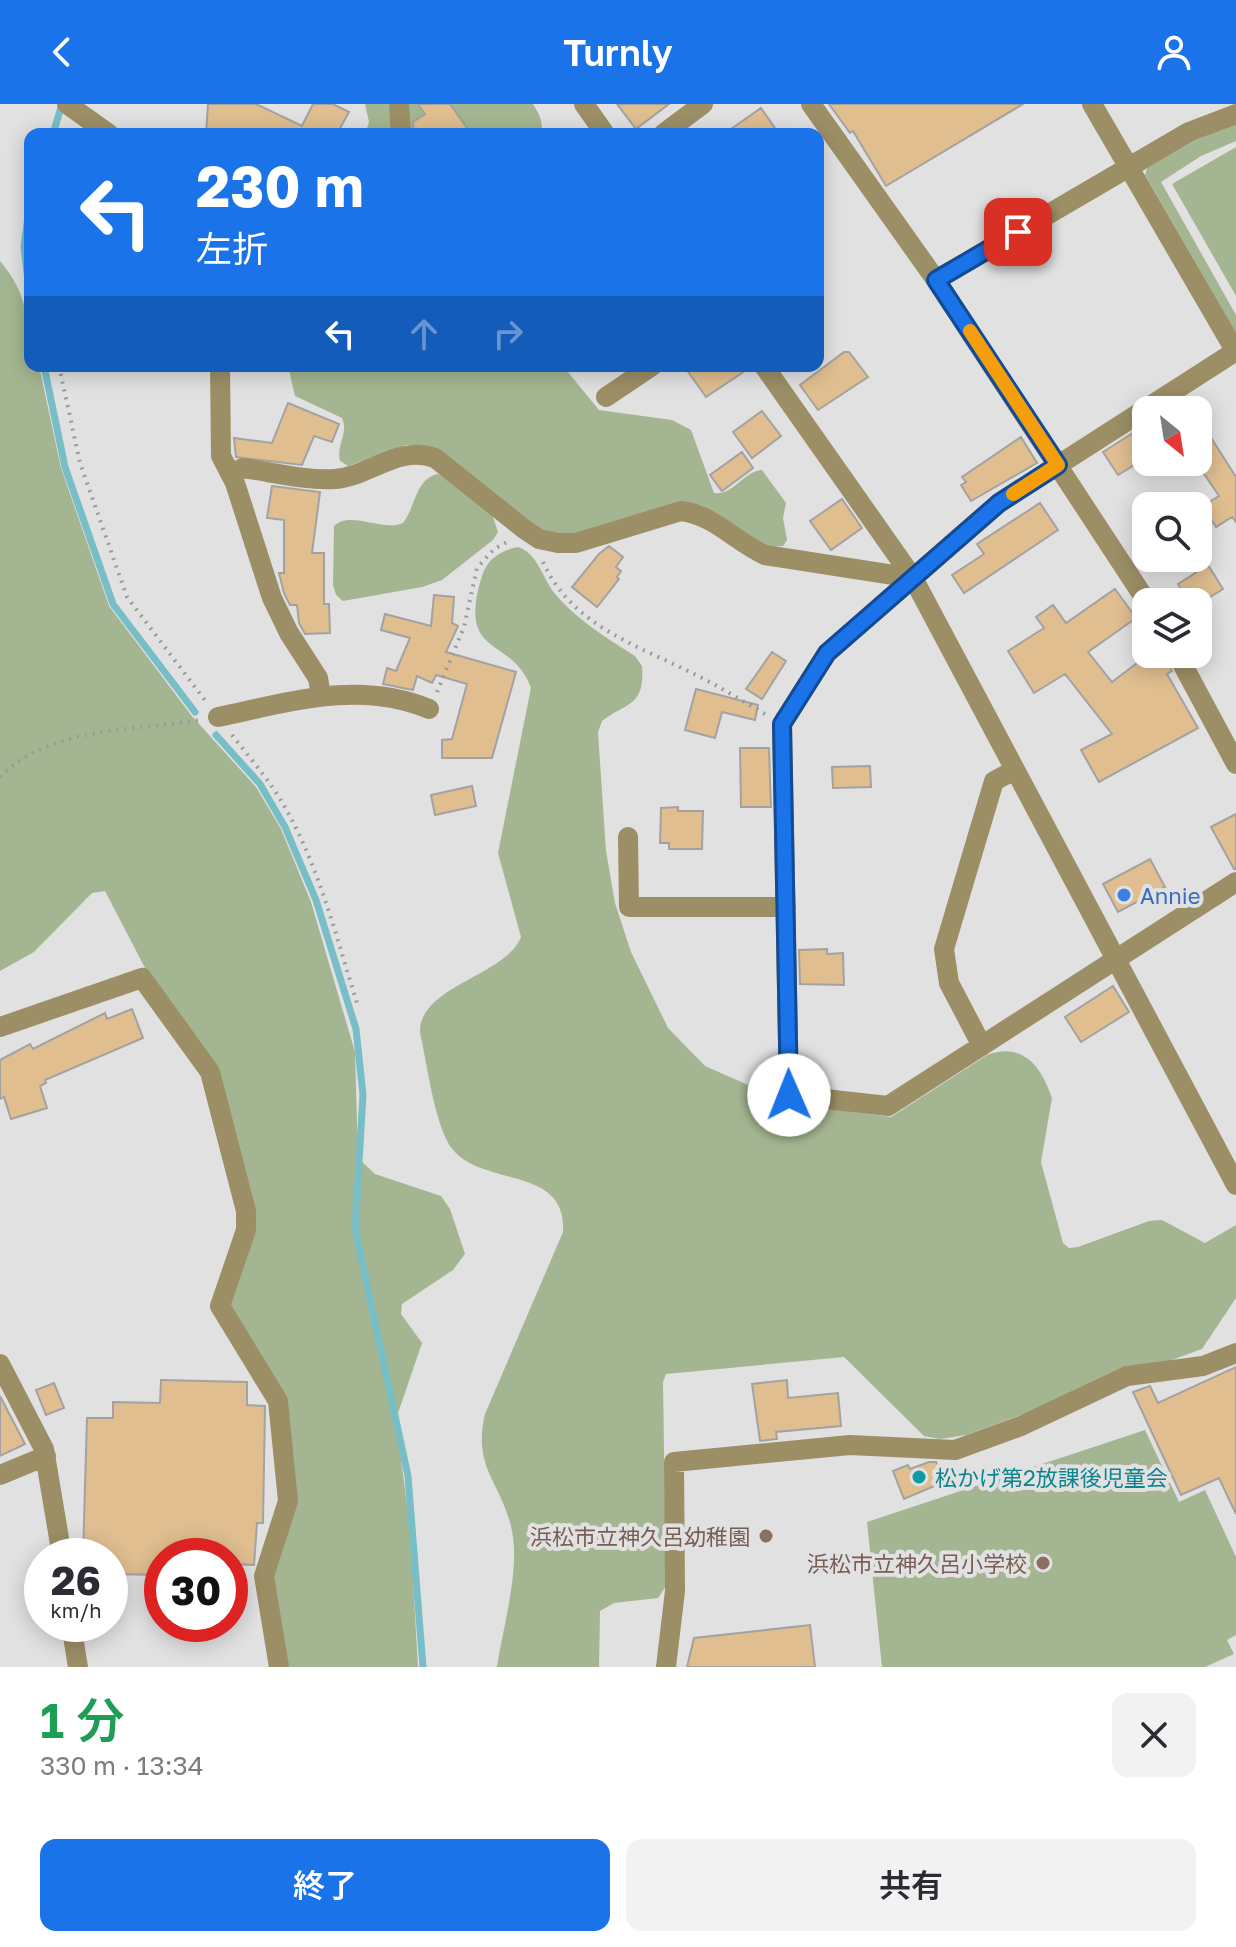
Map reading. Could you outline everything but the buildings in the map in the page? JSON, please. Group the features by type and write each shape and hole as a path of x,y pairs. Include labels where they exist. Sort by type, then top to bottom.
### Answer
{"street":[{"path":"399,104 401,128"},
{"path":"584,104 601,128"},
{"path":"671,128 703,104"},
{"path":"811,104 936,280 1138,588"},
{"path":"1092,104 1236,352 999,503 827,653 782,724 789,1095 888,1106 1236,882"},
{"path":"78,108 102,128"},
{"path":"936,280 1189,132 1236,114"},
{"path":"220,372 221,456 231,474 272,598 289,633 318,678 321,696"},
{"path":"606,397 643,372"},
{"path":"768,372 913,578 1236,1185"},
{"path":"231,474 243,468 332,479 394,457 421,453 435,458 529,532 558,543 576,543 673,513 690,512 698,513 746,547 765,555 913,578"},
{"path":"1185,668 1236,764"},
{"path":"218,717 321,696 368,693 399,698 429,709"},
{"path":"982,1046 949,983 944,949 994,781 1015,770"},
{"path":"628,837 629,907 786,907"},
{"path":"0,1027 142,978 210,1072 246,1211 246,1230 220,1297 220,1306 278,1401 288,1501 264,1576 279,1667"},
{"path":"666,1667 675,1591 674,1462 850,1445 955,1450 1021,1426 1127,1376 1203,1366 1236,1353"},
{"path":"0,1364 35,1427 46,1456 59,1538"},
{"path":"0,1475 46,1456"},
{"path":"74,1642 78,1667"}],"path":[{"path":"60,372 80,463 127,597 266,779 293,824 323,897 358,1006"},
{"path":"429,709 457,645 477,568 494,549 529,532 560,591 604,629 635,649 692,673 782,724"},
{"path":"0,777 36,750 63,740 194,721"}],"green space":[{"path":"365,104 533,104 542,128 367,128 369,122"},
{"path":"1236,124 1236,141 1201,156 1161,182 1236,315 1236,332 1145,175 1147,168 1194,141"},
{"path":"1236,147 1236,296 1172,184"},
{"path":"0,261 24,304 24,372 40,372 61,468 109,606 191,715 256,787 281,829 311,902 355,1052 358,1158 375,1174 441,1196 450,1209 465,1254 453,1270 402,1304 401,1314 422,1343 396,1419 410,1529 418,1667 288,1667 273,1576 286,1399 228,1305 248,1251 217,1069 145,968 105,891 92,893 34,952 0,971"},
{"path":"289,372 568,372 599,410 672,420 691,430 714,493 727,491 750,474 762,470 786,503 783,518 787,540 783,546 768,547 701,506 680,503 575,535 543,531 423,445 406,445 348,466 340,461 339,455 344,429 342,418 295,396"},
{"path":"437,474 446,477 492,514 498,532 493,540 442,580 422,587 343,601 336,595 333,585 334,526 349,520 386,525 403,523 424,482"},
{"path":"518,547 531,555 551,589 573,613 635,656 642,666 641,689 637,696 602,721 598,732 606,851 615,903 631,952 668,1028 705,1066 791,1104 891,1117 987,1055 999,1052 1020,1054 1036,1066 1052,1098 1041,1162 1063,1243 1069,1248 1149,1221 1162,1220 1205,1243 1236,1225 1236,1298 1202,1349 966,1435 940,1439 924,1436 844,1357 666,1374 663,1382 666,1586 658,1598 614,1603 600,1611 599,1667 497,1667 510,1599 514,1546 507,1514 485,1462 482,1433 485,1414 563,1232 561,1211 552,1197 539,1187 485,1170 454,1151 437,1113 420,1033 423,1017 433,1004 447,992 499,962 521,937 498,853 531,688 512,660 481,634 476,621 476,602 487,565 500,553"},
{"name":"浜松市立神久呂小学校","path":"1145,1430 1179,1502 1205,1490 1236,1557 1236,1635 1227,1640 1234,1654 1205,1667 882,1667 867,1522"}],"waterway":[{"path":"55,128 62,104"},
{"path":"45,372 65,467 113,604 195,712"},
{"path":"216,735 260,784 285,827 316,900 356,1029 363,1095 355,1229 408,1476 423,1667"}],"slow traffic":[{"path":"970,331 1058,465 1013,494"}],"place":[{"name":"Annie","path":"1124,895"},
{"name":"松かげ第2放課後児童会","path":"919,1477"},
{"name":"浜松市立神久呂幼稚園","path":"766,1536"},
{"name":"浜松市立神久呂小学校","path":"1043,1563"}],"route":[{"path":"789,1095 782,724 827,653 999,503 1058,465 936,280 1018,232"}]}
